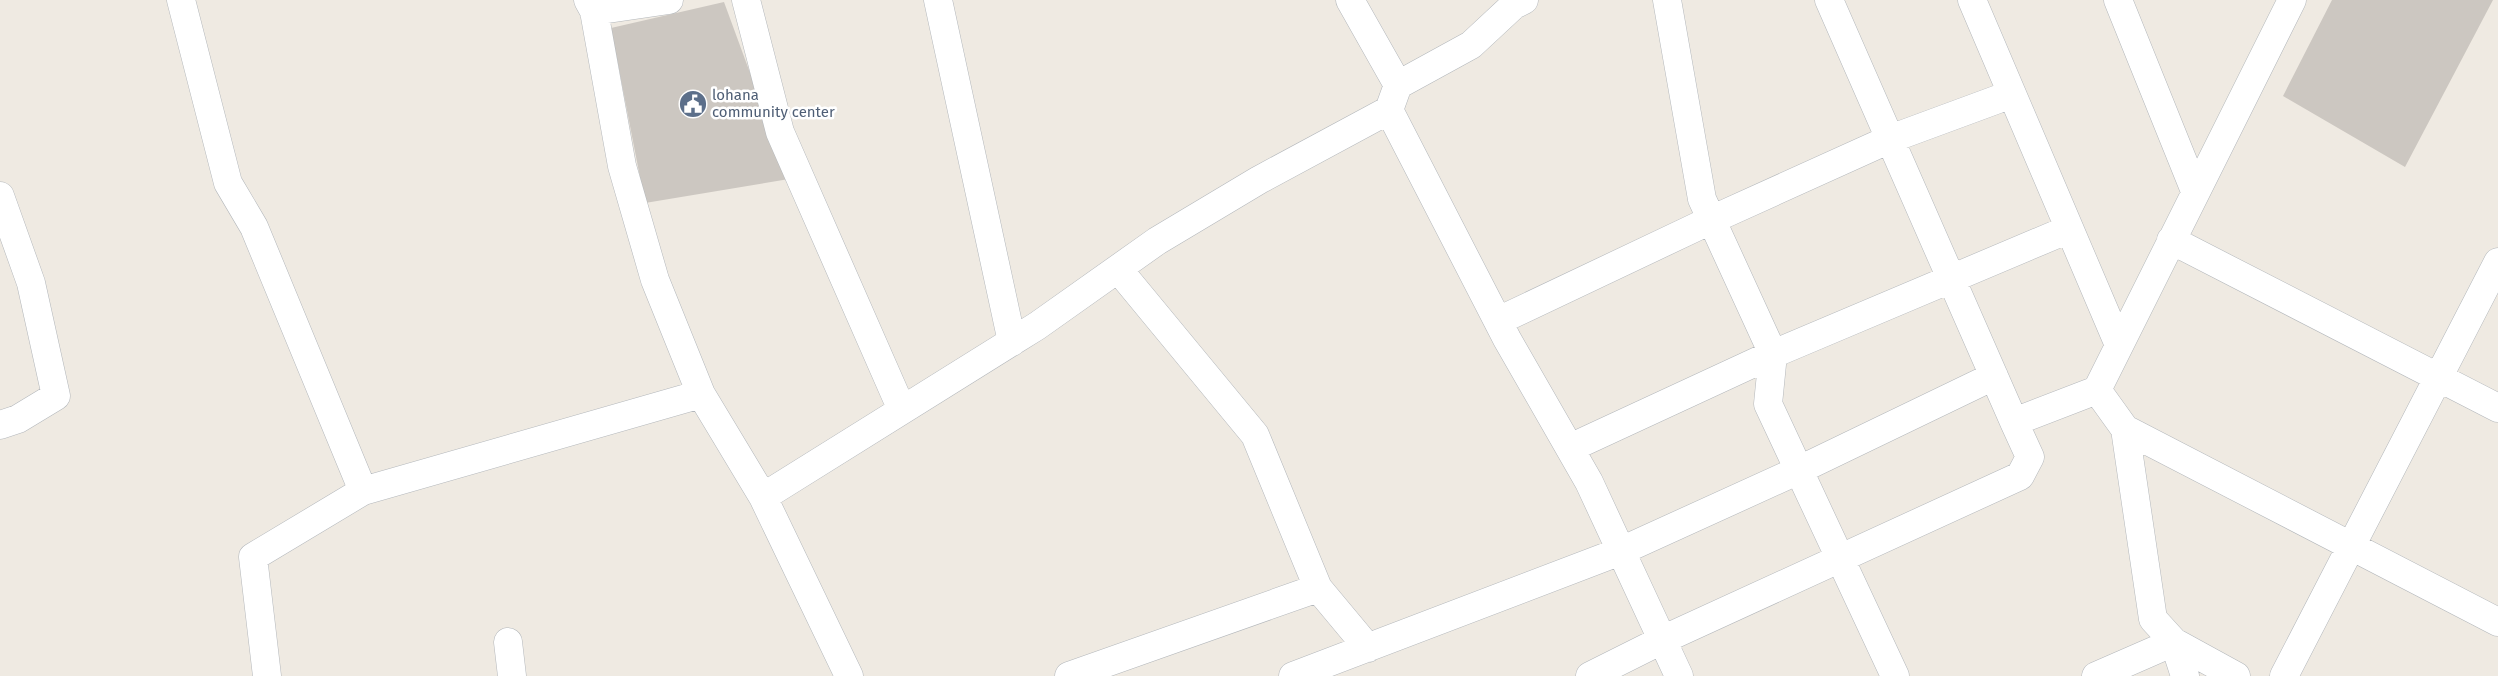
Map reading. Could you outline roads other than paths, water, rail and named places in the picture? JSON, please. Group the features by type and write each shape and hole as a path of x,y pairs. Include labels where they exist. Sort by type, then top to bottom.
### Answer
{"street":[{"path":"181,0 228,183 254,227 363,491"},
{"path":"669,0 591,6 622,166 655,280 701,394 763,497 850,676"},
{"path":"746,0 780,132 902,410"},
{"path":"938,0 1012,342"},
{"path":"1350,0 1498,320 1589,482 1679,676"},
{"path":"763,497 1012,342 1157,241 1394,97 1471,45 1514,5 1524,0"},
{"path":"1667,0 1702,199 1773,354 1768,404 1895,676"},
{"path":"1590,676 1662,640 2020,476 2030,457 1829,0"},
{"path":"1972,0 2119,346"},
{"path":"2118,0 2195,191"},
{"path":"2014,422 2097,390 2292,0"},
{"path":"1498,320 1890,139 2012,94"},
{"path":"0,196 31,283 56,396 18,419 0,425"},
{"path":"1570,448 1773,354 2069,228"},
{"path":"2171,240 2498,408"},
{"path":"2284,676 2498,262"},
{"path":"1118,269 1255,435 1318,588 1368,648"},
{"path":"1294,676 1620,551 1799,470 1994,376"},
{"path":"2097,390 2125,429 2498,622"},
{"path":"267,676 253,557 363,491 701,394"},
{"path":"2125,429 2153,619 2174,642 2236,676"},
{"path":"1069,676 1318,588"},
{"path":"508,642 512,676"},
{"path":"2096,676 2174,642"},
{"path":"2174,642 2185,676"}],"place":[{"name":"lohana community center","path":"693,104"}]}
